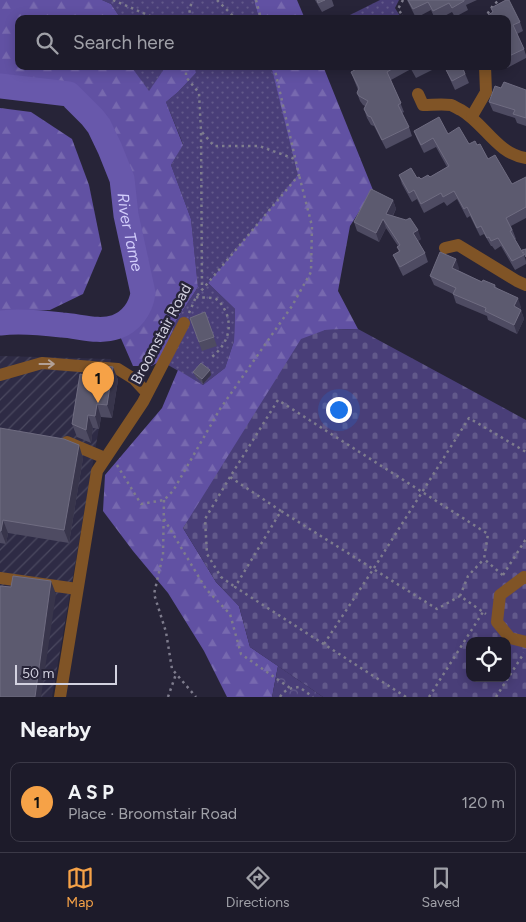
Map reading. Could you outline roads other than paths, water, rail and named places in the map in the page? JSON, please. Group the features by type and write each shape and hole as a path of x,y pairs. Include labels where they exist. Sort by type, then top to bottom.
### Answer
{"street":[{"path":"472,116 486,92 485,70"},
{"path":"421,105 452,105 472,116 493,140 504,149 517,157 526,158"},
{"path":"445,248 458,245 516,282 526,285"},
{"name":"Broomstair Road","path":"60,697 96,471 147,394 184,323"},
{"path":"0,375 42,363 118,369 134,380 147,394"},
{"path":"68,442 107,455"},
{"path":"526,578 524,577 500,594 497,622 510,638 526,642"},
{"path":"0,578 77,590"}],"waterway":[{"name":"River Tame","path":"0,86 69,94 99,126 122,179 126,215 143,293 138,309 131,318 121,325 109,329 31,322 0,323"}],"place":[{"name":"A S P","path":"98,403"}]}
